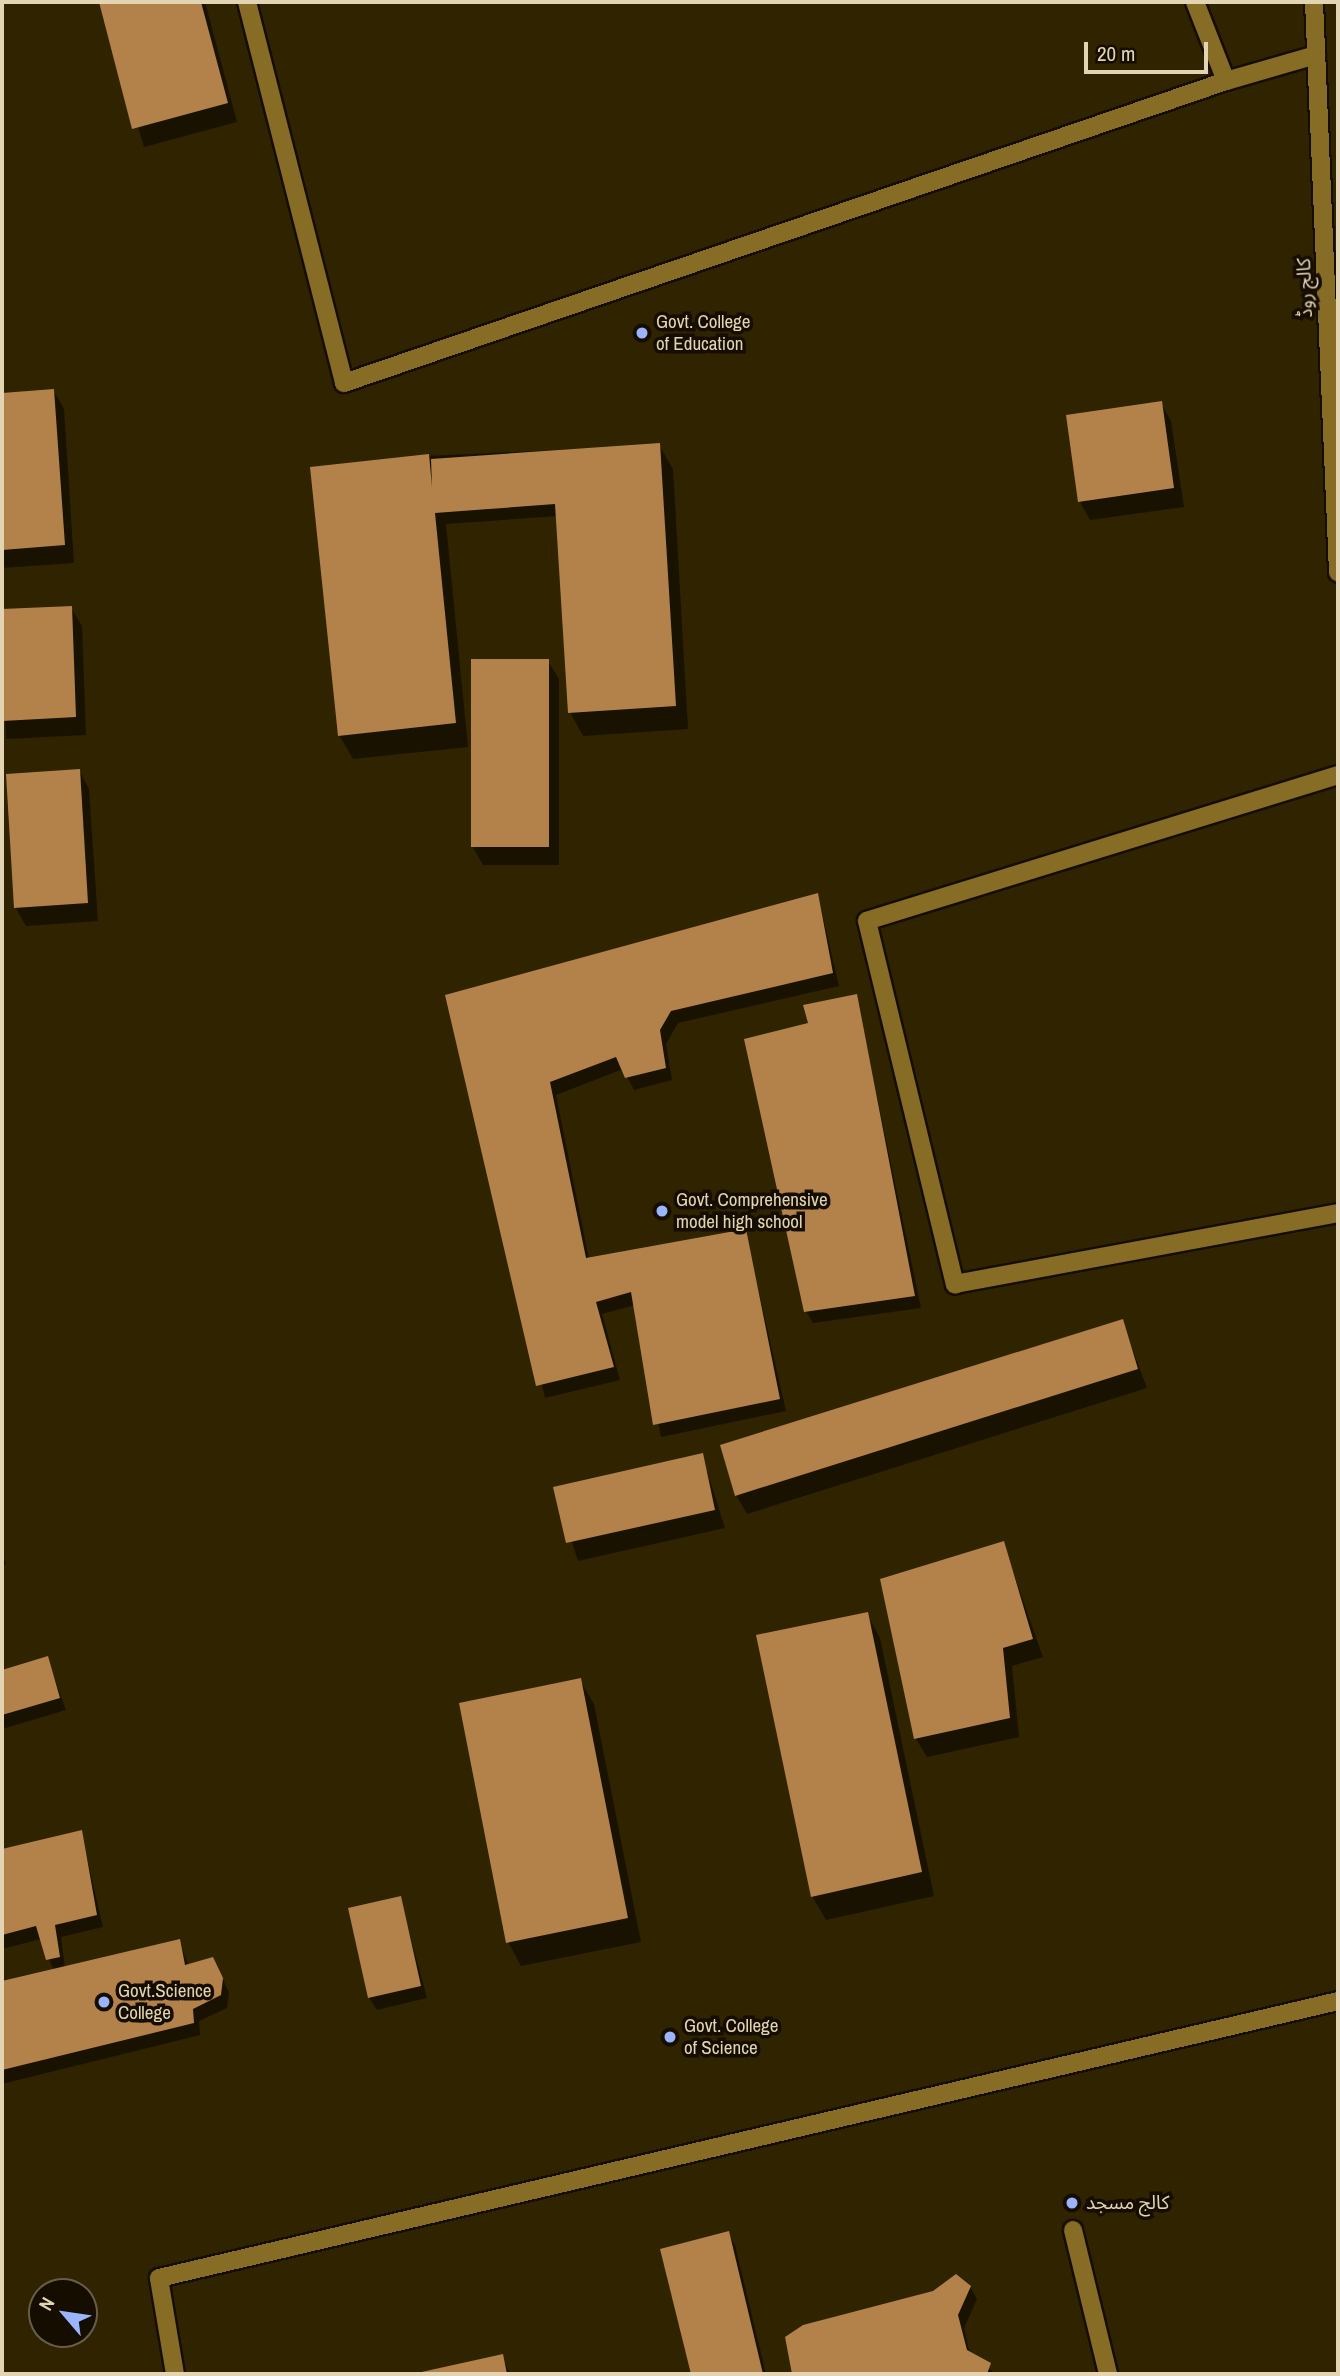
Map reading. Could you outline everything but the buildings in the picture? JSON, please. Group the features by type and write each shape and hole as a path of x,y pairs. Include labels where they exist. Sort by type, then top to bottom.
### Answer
{"street":[{"path":"247,2 344,383 1226,80 1316,55"},
{"path":"1195,2 1226,80"},
{"name":"کالج روڈ","path":"1314,2 1338,572"},
{"path":"1338,775 867,921 955,1284 1338,1213"},
{"path":"175,2374 159,2278 1338,2001"},
{"path":"1073,2230 1108,2374"}],"place":[{"name":"Govt. College of Education","path":"642,333"},
{"name":"Govt. Comprehensive model high school","path":"662,1211"},
{"name":"Govt.Science College","path":"104,2002"},
{"name":"Govt. College of Science","path":"670,2037"},
{"name":"کالج مسجد","path":"1072,2203"}]}
